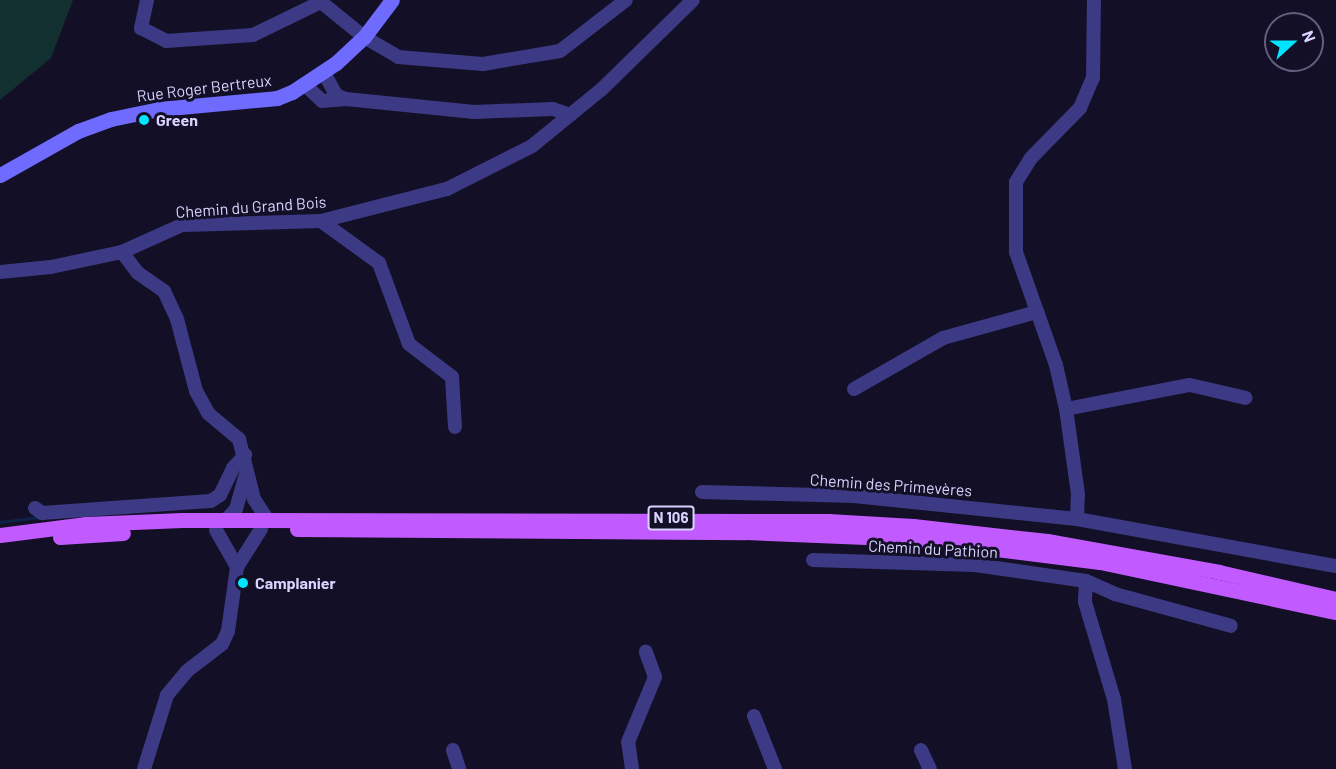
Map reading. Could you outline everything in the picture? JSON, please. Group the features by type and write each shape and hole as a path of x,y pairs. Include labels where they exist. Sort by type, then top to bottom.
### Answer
{"main road":[{"name":"N 106","path":"0,537 222,524 663,518 913,526 1047,541 1243,578 1336,599"},
{"name":"N 106","path":"264,524 746,532 915,539 1100,562 1336,612"},
{"path":"1243,578 1336,593"}],"street":[{"path":"147,0 141,28 165,41 253,35 322,1 364,37 398,57 426,61 511,61 560,51 626,0"},
{"name":"Rue Roger Bertreux","path":"0,175 78,131 111,119 159,109 278,98 324,73 364,37 392,0"},
{"name":"Chemin du Grand Bois","path":"0,272 51,267 122,252 183,225 321,221 447,189 532,146 602,89 693,0"},
{"path":"1077,519 1078,494 1066,409 1016,252 1016,182 1031,158 1080,108 1085,98 1093,78 1094,0"},
{"path":"324,73 336,95 346,99"},
{"path":"305,85 322,101 346,99 474,112 553,109 570,115"},
{"path":"321,221 379,263 409,344 452,377 455,427"},
{"path":"122,252 138,273 164,291 177,319 196,391 209,414 239,439 247,461 254,498 264,524 237,567 228,631 222,644 188,671 167,695 144,769"},
{"path":"854,389 944,338 1036,312"},
{"path":"1066,409 1190,385 1246,398"},
{"path":"35,508 42,513 211,501 220,495 233,468 247,461"},
{"path":"237,567 222,524 236,509 247,461"},
{"name":"Chemin des Primevères","path":"702,492 854,496 1077,519 1336,566"},
{"name":"Chemin du Pathion","path":"813,560 975,565 1086,581 1115,594 1231,626"},
{"path":"1086,581 1085,602 1114,699 1125,769"},
{"path":"632,769 628,742 655,677 646,652"},
{"path":"754,716 775,769"},
{"path":"453,750 459,769"},
{"path":"921,750 930,769"}],"green space":[{"path":"0,0 73,0 51,58 0,100"}],"waterway":[{"path":"0,522 40,517"}],"place":[{"name":"Green","path":"144,120"},
{"name":"Camplanier","path":"243,583"}]}
